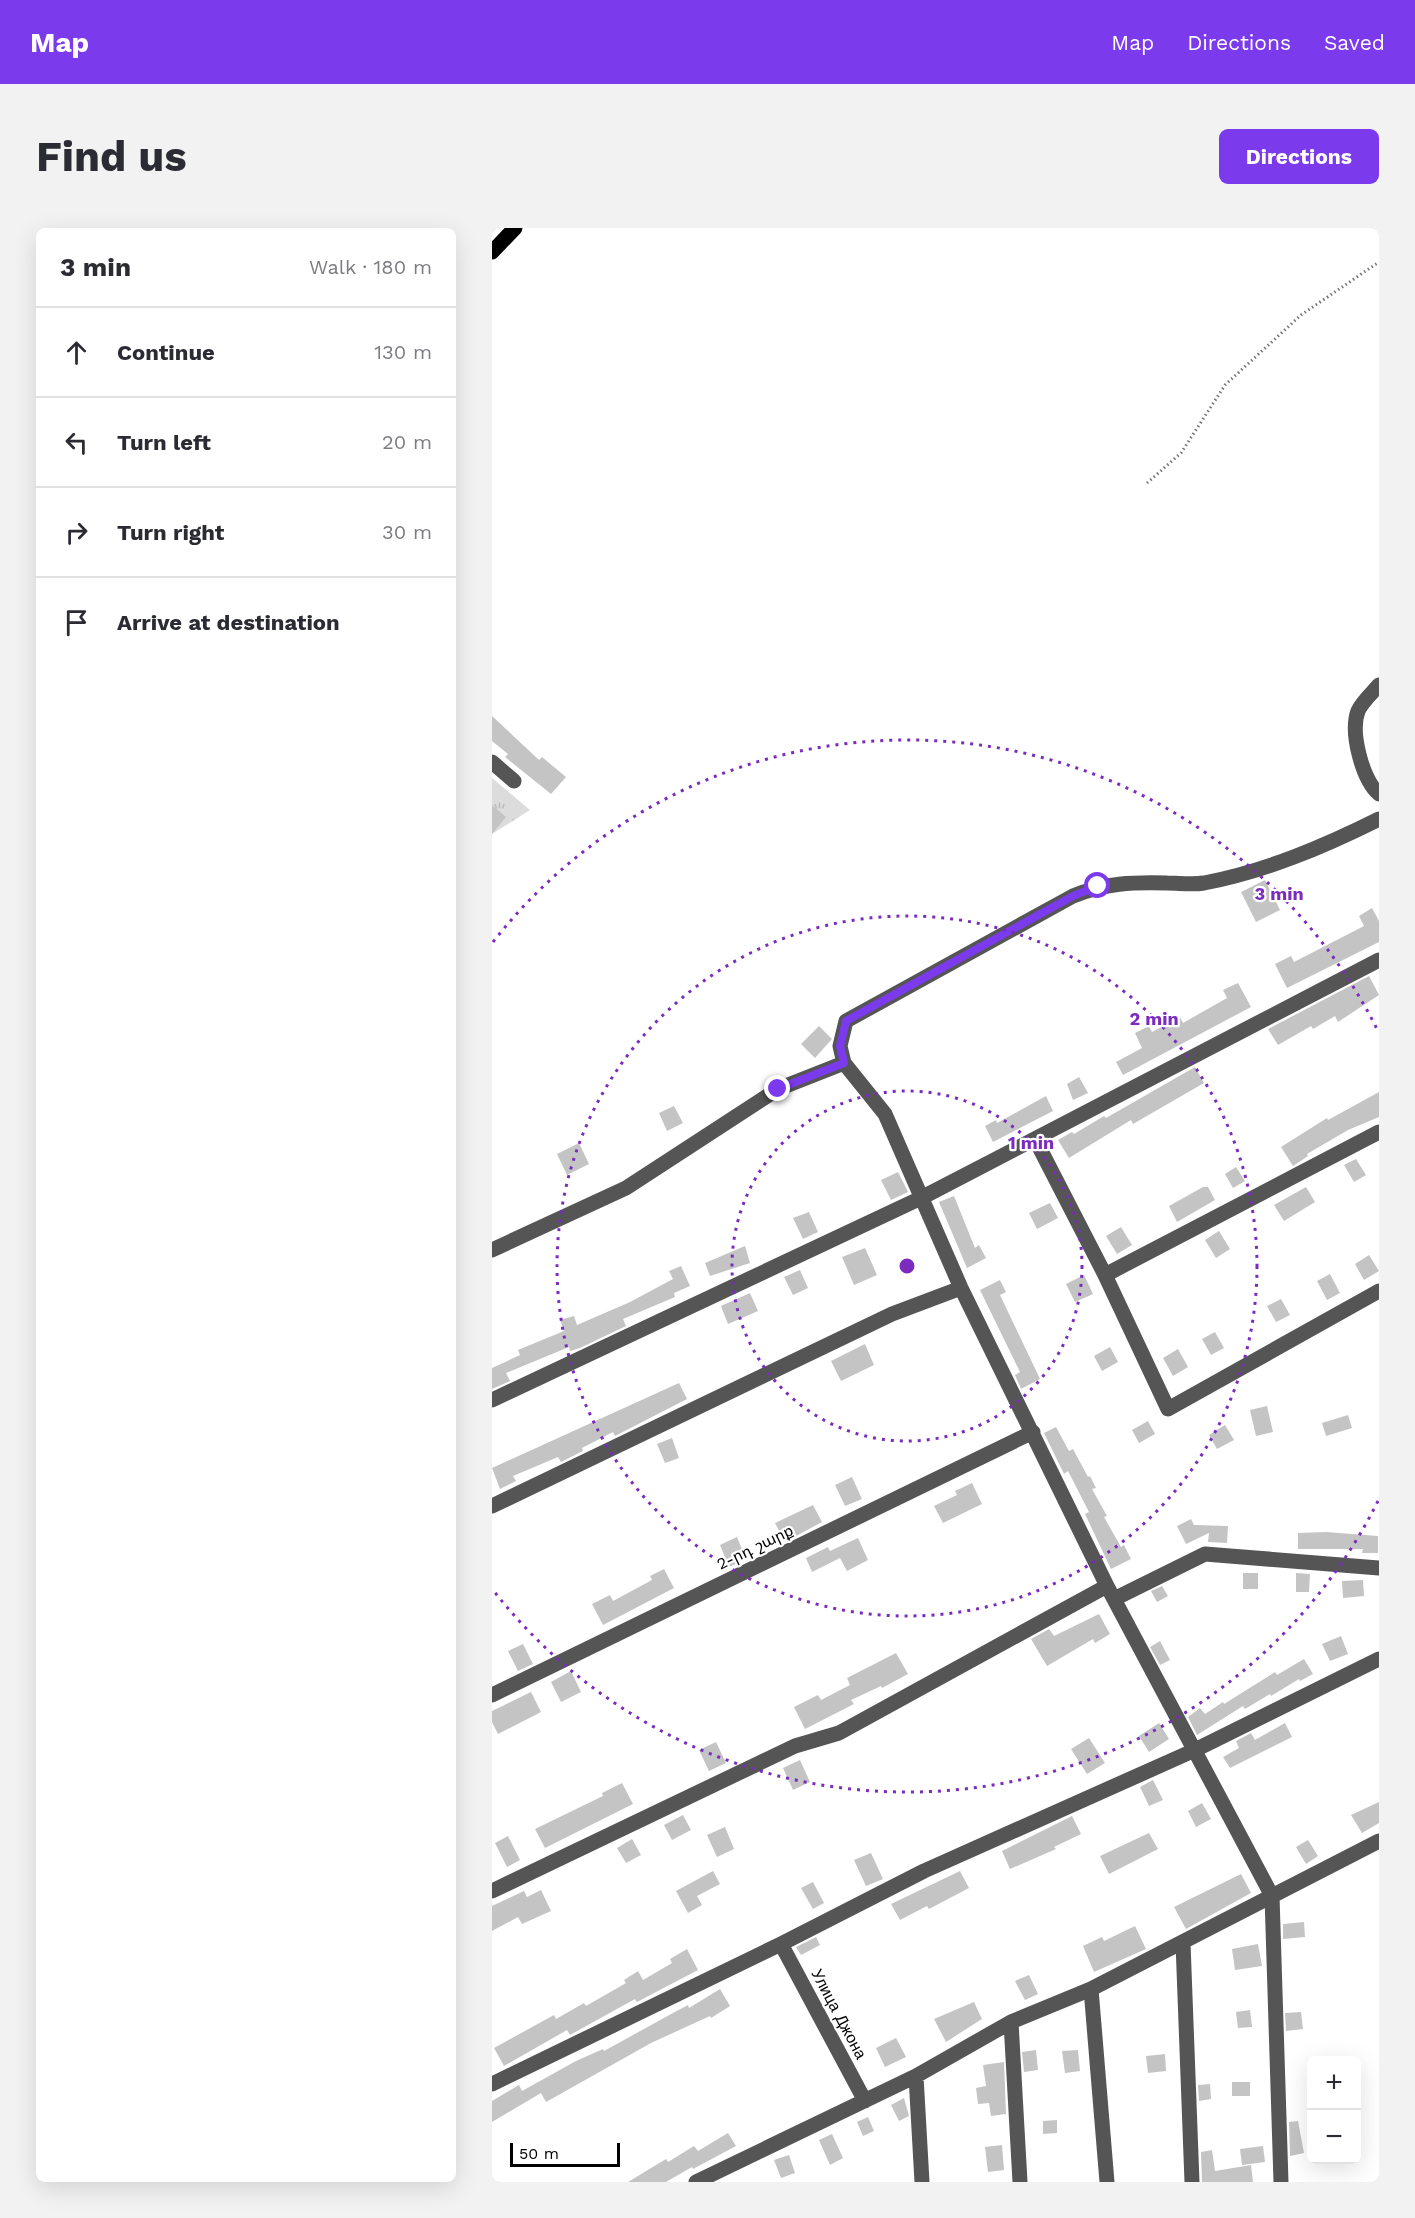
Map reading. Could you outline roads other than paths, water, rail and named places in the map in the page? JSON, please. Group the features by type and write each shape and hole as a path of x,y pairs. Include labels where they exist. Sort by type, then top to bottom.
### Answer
{"main road":[{"path":"492,252 515,228"}],"street":[{"path":"1379,685 1358,710 1356,744 1372,788 1379,794"},
{"path":"492,762 514,781"},
{"path":"1281,2182 1272,1896 1110,1592 961,1288 885,1114 844,1063 840,1046 846,1021 1073,896 1098,886 1132,882 1201,883 1270,866 1331,843 1379,819"},
{"path":"492,1400 921,1198 1379,960"},
{"path":"492,1250 626,1188 778,1089 844,1063"},
{"path":"1105,1275 1379,1132"},
{"path":"1035,1139 1105,1275 1168,1409 1379,1291"},
{"path":"492,1506 892,1314 961,1288"},
{"name":"2-րդ շարք","path":"492,1695 1033,1432"},
{"path":"492,1891 795,1746 839,1733 1110,1592 1205,1554 1379,1568"},
{"path":"492,2084 781,1944 924,1871 1196,1750 1379,1659"},
{"path":"696,2182 916,2076 1011,2022 1091,1989 1379,1841"},
{"path":"1183,1943 1192,2182"},
{"name":"Улица Джона","path":"781,1944 865,2101"},
{"path":"1091,1989 1107,2182"},
{"path":"1011,2022 1020,2182"},
{"path":"916,2076 922,2182"}]}
